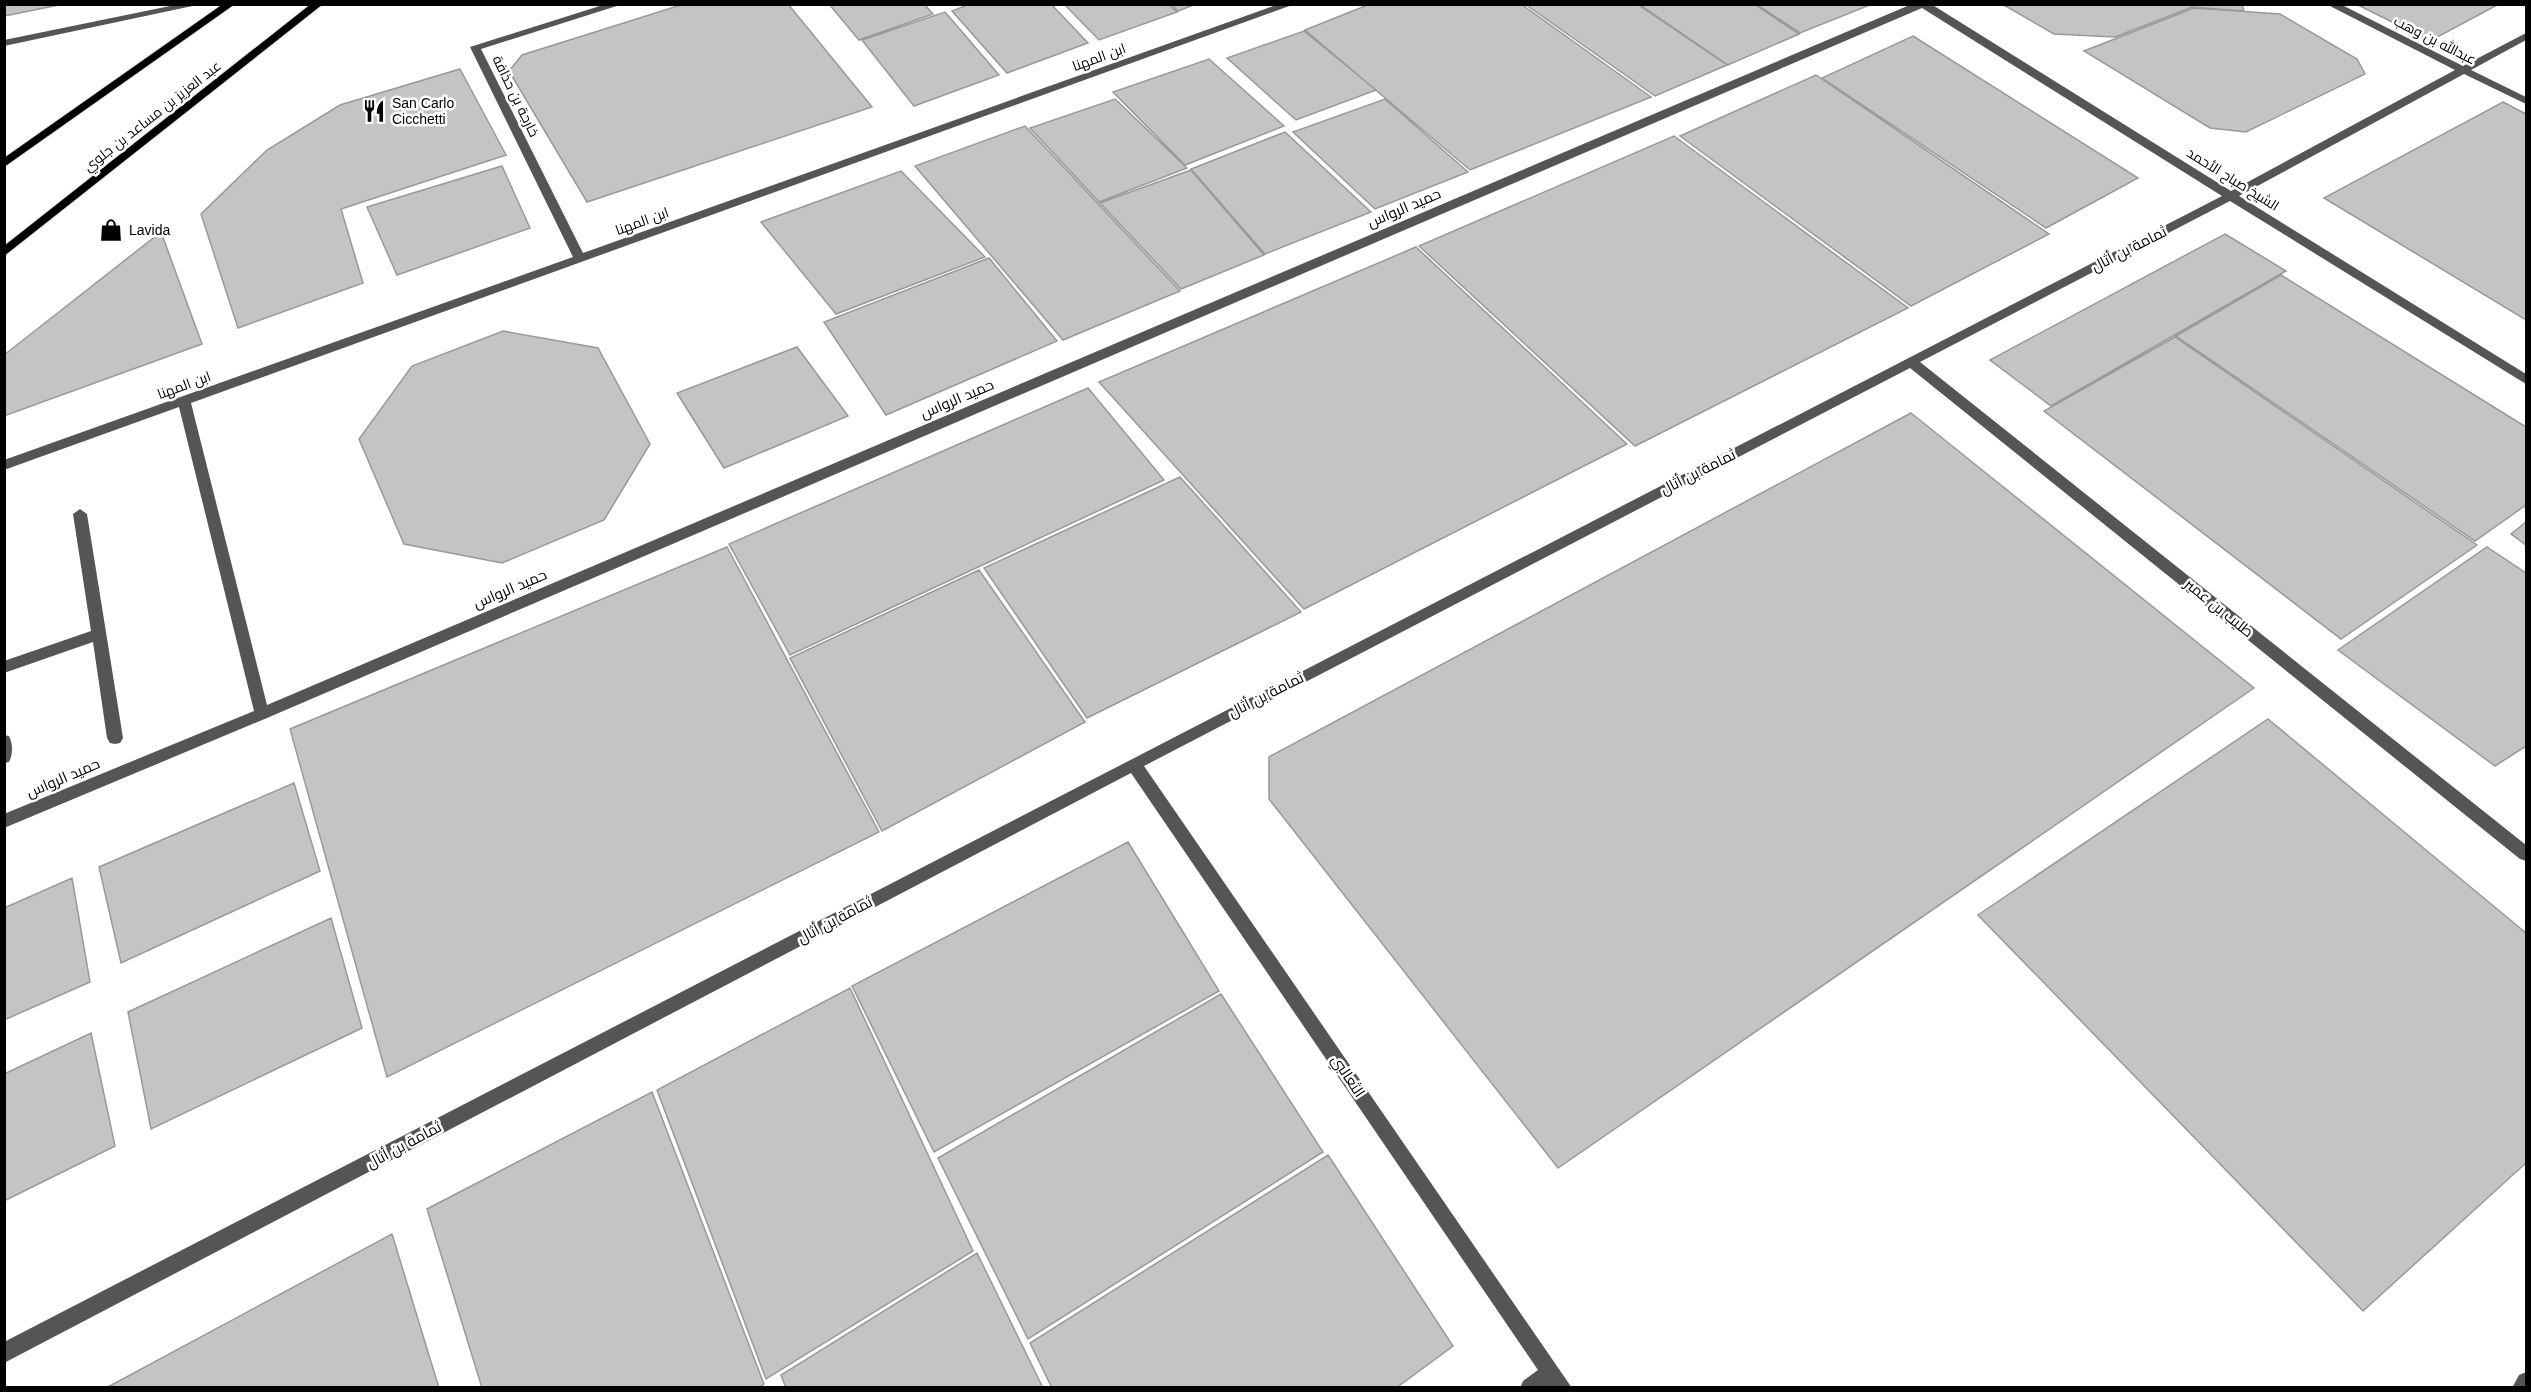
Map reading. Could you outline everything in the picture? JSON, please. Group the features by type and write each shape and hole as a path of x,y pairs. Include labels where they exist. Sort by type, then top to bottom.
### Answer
{"main road":[{"path":"4,164 230,4"},
{"name":"عبد العزيز بن مساعد بن جلوي","path":"4,252 318,4"}],"street":[{"path":"4,43 197,4"},
{"name":"خارجة بن حذافة","path":"580,259 475,47 618,4"},
{"name":"ابن المهنا","path":"4,465 1290,4"},
{"name":"الشيخ صباح الأحمد","path":"1922,4 2526,380"},
{"name":"حميد الرواس","path":"4,820 262,714 1922,4"},
{"name":"عبدالله بن وهب","path":"2331,4 2526,102"},
{"name":"ثمامة بن أثال","path":"4,1353 2231,196 2526,36"},
{"name":"طليب بن عمير","path":"1911,362 2526,854"},
{"path":"184,401 262,714"},
{"path":"80,514 115,738"},
{"path":"4,667 98,634"},
{"path":"4,741 4,757"},
{"name":"الثعالبي","path":"1134,764 1556,1380"},
{"path":"1530,1388 1556,1380"},
{"path":"2522,1388 2526,1382"}],"building":[{"path":"4,4 64,4 4,16"},
{"path":"684,4 788,4 872,107 587,202 509,71 522,55"},
{"path":"829,4 924,4 933,14 859,40"},
{"path":"970,4 1051,4 1088,43 1007,73 952,11"},
{"path":"1064,4 1168,4 1177,12 1099,40"},
{"path":"1171,4 1196,4 1178,11"},
{"path":"1370,4 1521,4 1651,97 1470,170 1305,30"},
{"path":"1525,4 1637,4 1727,65 1655,96"},
{"path":"1639,4 1754,4 1799,34 1728,65"},
{"path":"1756,4 1868,4 1870,5 1800,33"},
{"path":"2002,4 2242,4 2244,11 2192,7 2115,37 2054,34"},
{"path":"2356,4 2499,4 2430,41"},
{"path":"2194,8 2280,14 2357,59 2365,74 2246,132 2210,128 2084,51"},
{"path":"945,12 999,75 914,106 862,40"},
{"path":"1304,31 1376,90 1296,120 1227,58"},
{"path":"1913,36 2138,178 2046,228 1822,78"},
{"path":"1209,59 1284,126 1185,165 1113,92"},
{"path":"460,69 506,155 341,209 363,283 238,328 201,214 267,150 340,105"},
{"path":"1816,75 2049,234 1911,306 1680,136"},
{"path":"1115,99 1187,168 1099,202 1030,128"},
{"path":"1385,99 1468,172 1375,209 1293,132"},
{"path":"2503,102 2526,114 2526,320 2324,198"},
{"path":"1025,126 1180,291 1063,340 915,166"},
{"path":"1285,132 1371,212 1265,254 1191,169"},
{"path":"1674,136 1908,308 1635,446 1419,246"},
{"path":"502,166 530,228 397,275 367,207"},
{"path":"1191,170 1264,255 1181,289 1100,203"},
{"path":"901,171 985,257 836,314 761,222"},
{"path":"161,232 202,344 4,416 4,355"},
{"path":"2225,234 2286,271 2051,406 1990,360"},
{"path":"1416,247 1627,444 1304,609 1099,382"},
{"path":"989,258 1057,341 886,415 824,322"},
{"path":"2281,275 2526,427 2526,505 2475,541 2176,336"},
{"path":"503,331 598,348 650,444 604,520 502,563 404,544 359,439 412,366"},
{"path":"2175,337 2477,545 2341,639 2044,411"},
{"path":"797,347 848,416 724,468 677,393"},
{"path":"1088,388 1164,480 790,655 729,544"},
{"path":"1911,413 2254,688 1558,1168 1269,799 1269,757"},
{"path":"1180,477 1301,612 1087,718 984,568"},
{"path":"2526,522 2526,545 2511,534"},
{"path":"727,547 879,832 387,1077 290,729"},
{"path":"2487,547 2526,573 2526,746 2495,766 2338,650"},
{"path":"979,570 1085,722 882,831 790,658"},
{"path":"2268,719 2526,933 2526,1163 2363,1311 1978,915"},
{"path":"294,783 320,871 121,963 99,867"},
{"path":"1128,842 1219,991 934,1152 852,986"},
{"path":"72,878 90,982 4,1020 4,908"},
{"path":"331,918 362,1028 151,1129 128,1012"},
{"path":"850,988 973,1251 766,1379 657,1090"},
{"path":"1221,994 1323,1152 1028,1339 938,1158"},
{"path":"91,1033 115,1146 4,1201 4,1074"},
{"path":"652,1092 764,1384 758,1388 482,1388 427,1209"},
{"path":"1328,1155 1453,1346 1396,1388 1052,1388 1030,1343"},
{"path":"392,1234 439,1388 106,1388"},
{"path":"977,1253 1043,1388 786,1388 781,1375"}],"place":[{"name":"San Carlo Cicchetti","path":"374,111"},
{"name":"Lavida","path":"111,230"}]}
